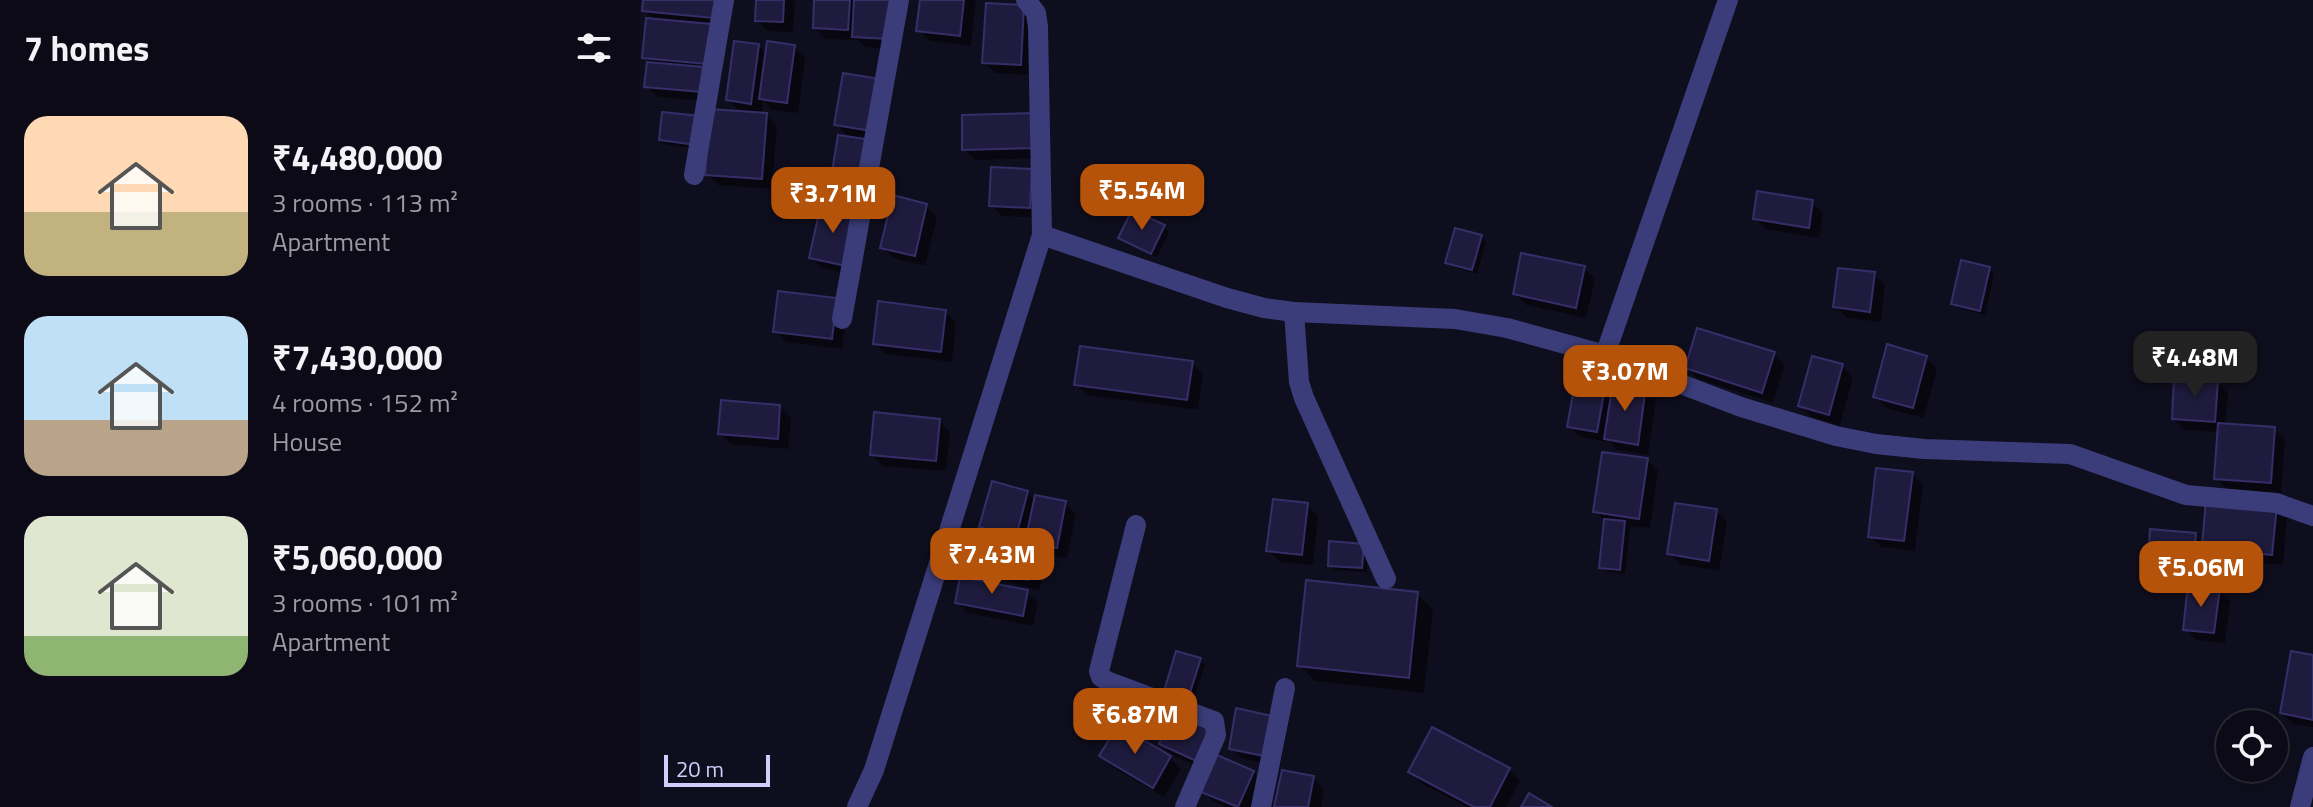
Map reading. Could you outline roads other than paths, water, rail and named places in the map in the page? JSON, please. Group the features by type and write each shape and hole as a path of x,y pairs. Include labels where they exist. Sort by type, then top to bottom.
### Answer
{"street":[{"path":"694,175 724,0"},
{"path":"842,319 899,0"},
{"path":"857,807 874,770 1042,235 1038,27 1036,13 1026,0"},
{"path":"1605,355 1728,0"},
{"path":"1042,235 1264,308 1455,319 1507,328 1605,355 1741,407 1836,436 1924,449 2070,454 2186,495 2276,503 2313,516"},
{"path":"1294,312 1299,382 1304,398 1386,579"},
{"path":"1136,525 1099,671 1107,681 1214,721 1216,735 1185,807"},
{"path":"1261,807 1285,688"},
{"path":"2300,807 2313,757"}]}
